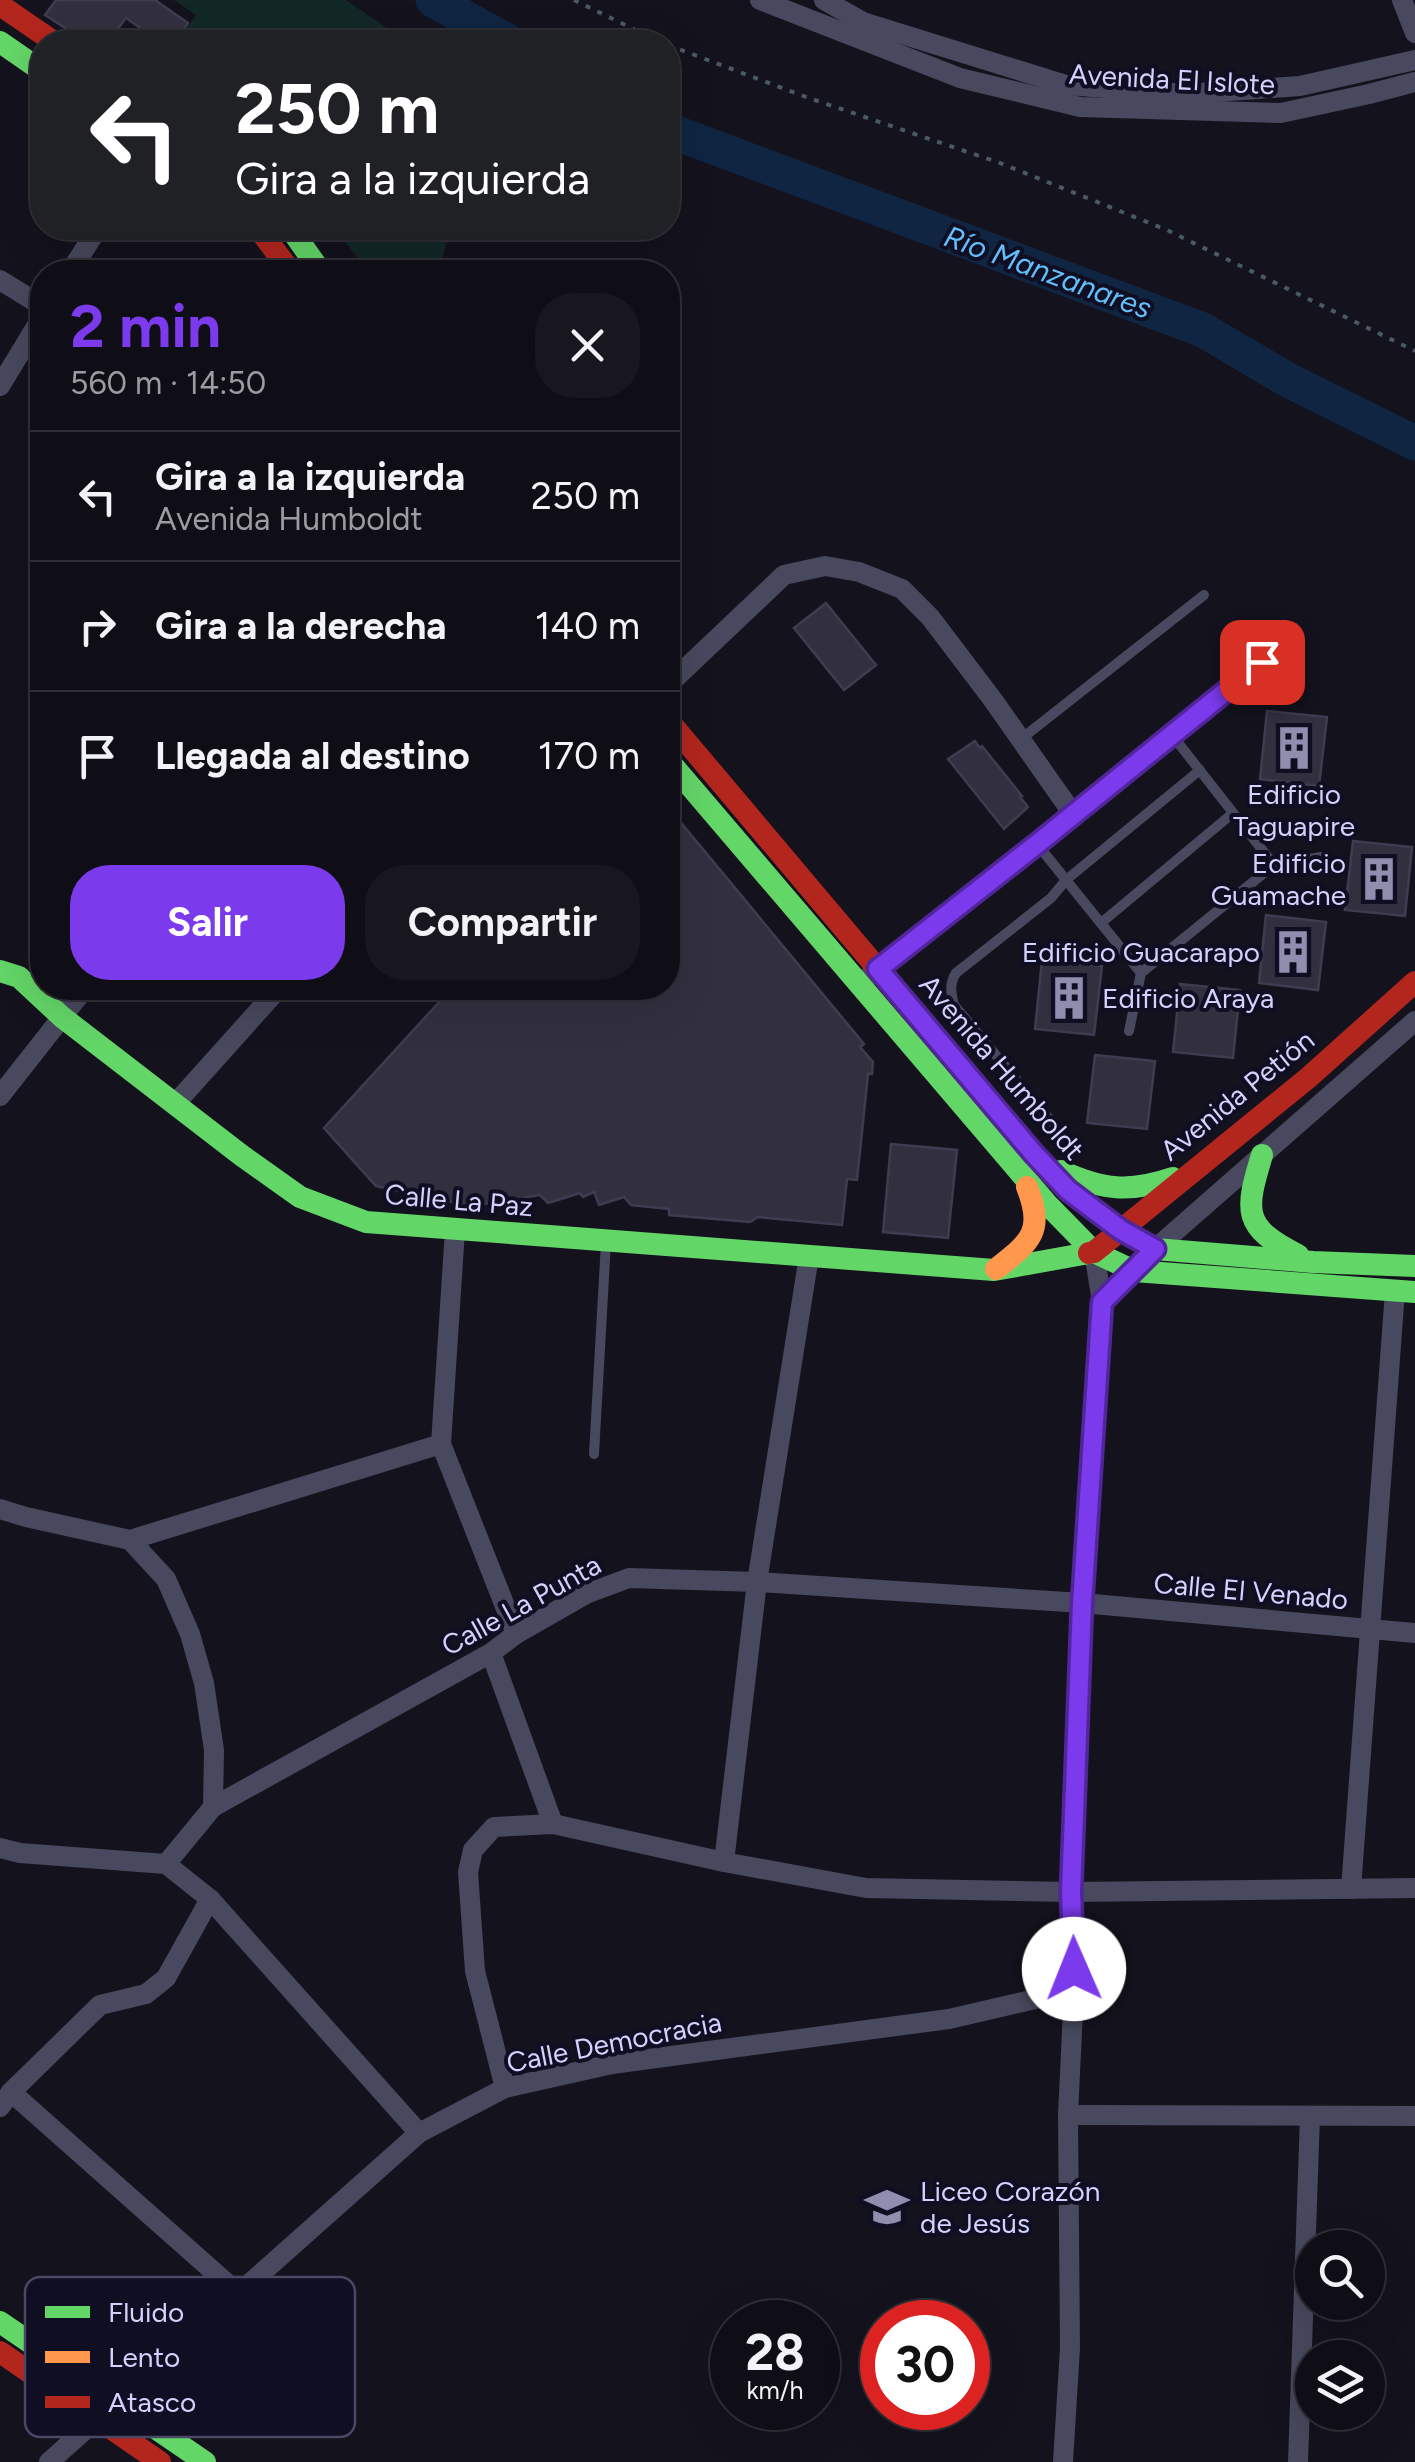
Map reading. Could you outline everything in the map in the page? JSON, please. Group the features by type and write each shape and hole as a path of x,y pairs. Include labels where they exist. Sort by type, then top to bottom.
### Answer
{"main road":[{"path":"0,6 36,30"},
{"path":"0,42 30,62"},
{"name":"Avenida Humboldt","path":"680,734 878,969 1094,1252 1134,1271"},
{"name":"Avenida Humboldt","path":"680,774 858,984 1031,1168 1155,1249"},
{"name":"Calle La Paz","path":"0,971 19,976 30,986"},
{"name":"Avenida Petión","path":"1094,1252 1308,1078 1415,982"},
{"name":"Calle La Paz","path":"44,1000 300,1197 366,1222 994,1270 1094,1252"},
{"path":"1262,1155 1252,1188 1251,1220 1262,1236 1312,1262"},
{"path":"994,1270 1027,1244 1036,1227 1031,1168 1118,1190 1142,1189 1193,1170"},
{"path":"1155,1249 1415,1266"},
{"path":"1134,1271 1405,1292"},
{"path":"0,2322 25,2339"},
{"path":"0,2352 25,2369"},
{"path":"125,2437 160,2462"},
{"path":"168,2437 205,2462"}],"street":[{"name":"Avenida El Islote","path":"760,0 960,78 1080,107 1281,112 1415,82"},
{"name":"Avenida El Islote","path":"824,0 863,22 1066,84 1186,94 1300,86 1415,60"},
{"path":"1402,0 1415,33"},
{"path":"0,280 30,299"},
{"path":"0,386 30,337"},
{"path":"680,674 784,575 824,566 859,572 902,589 930,616 1073,814"},
{"path":"858,984 1292,638"},
{"path":"0,1096 76,1000"},
{"path":"175,1104 268,1000"},
{"name":"Avenida Petión","path":"1102,1302 1155,1249 1415,1021"},
{"path":"455,1230 441,1444 516,1634"},
{"path":"1064,2462 1070,2348 1068,2115 1074,1990 1071,1892 1082,1604 1102,1302 1094,1252"},
{"path":"724,1862 758,1582 809,1256"},
{"path":"1351,1888 1368,1629 1405,1292"},
{"path":"0,1509 130,1540 441,1444"},
{"path":"130,1540 166,1579 190,1634 204,1683 214,1750 213,1807"},
{"name":"Calle La Punta","path":"166,1864 213,1807 492,1654 516,1634 586,1594 628,1578 758,1582 1082,1604"},
{"name":"Calle El Venado","path":"1082,1604 1415,1634"},
{"path":"492,1654 553,1824"},
{"path":"505,2088 476,1972 468,1872 473,1850 494,1827 553,1824 866,1888 1071,1892 1415,1888"},
{"path":"0,1848 20,1853 166,1864 210,1899 418,2133"},
{"path":"210,1899 166,1978 146,1994 100,2005 6,2099 219,2277"},
{"name":"Calle Democracia","path":"258,2277 418,2133 505,2088 612,2064 949,2019 1074,1990"},
{"path":"1068,2115 1415,2116"},
{"path":"1298,2462 1310,2116"},
{"name":"Calle Democracia","path":"49,2462 78,2437"}],"lane":[{"path":"1020,739 1204,595"},
{"path":"1172,735 1274,865"},
{"path":"1062,1134 954,1005 951,981 1200,770"},
{"path":"1100,923 1233,812"},
{"path":"1037,844 1141,973"},
{"path":"1130,1031 1141,973 1274,865 1320,857"},
{"path":"594,1454 606,1241"}],"path":[{"path":"574,0 635,30"},
{"path":"680,50 1000,163 1167,230 1415,351"}],"green space":[{"path":"174,0 346,0 390,30 185,30 196,15"},
{"path":"344,240 447,240 442,260 359,260"}],"building":[{"path":"56,0 155,0 188,23 183,30 143,30 126,18 117,30 66,30 45,15"},
{"path":"826,603 876,665 844,690 794,628"},
{"name":"Edificio Taguapire","path":"1267,711 1327,717 1319,786 1260,779"},
{"path":"975,741 1028,807 1004,829 948,759"},
{"path":"680,822 864,1044 860,1047 873,1062 872,1074 868,1074 857,1180 847,1179 842,1225 758,1217 750,1222 669,1215 669,1209 631,1205 624,1197 599,1205 594,1192 548,1203 540,1195 466,1205 376,1186 324,1128 441,1000 680,1000"},
{"name":"Edificio Guamache","path":"1353,841 1412,847 1405,916 1345,910"},
{"name":"Edificio Guacarapo","path":"1266,915 1326,922 1318,990 1259,983"},
{"name":"Edificio Araya","path":"1042,960 1102,966 1094,1035 1035,1029"},
{"path":"1180,984 1240,990 1233,1058 1173,1052"},
{"path":"1095,1055 1155,1061 1147,1129 1087,1123"},
{"path":"891,1144 957,1150 948,1238 883,1232"}],"waterway":[{"name":"Río Manzanares","path":"433,0 487,30"},
{"name":"Río Manzanares","path":"680,134 1203,330 1288,380 1415,443"}],"traffic: fast":[{"path":"0,42 30,63"},
{"path":"298,240 313,260"},
{"path":"680,774 1047,1204 1094,1252 1134,1271 1415,1292"},
{"path":"0,971 19,977 30,987"},
{"path":"44,1000 300,1197 366,1222 994,1270 1089,1253"},
{"path":"926,1026 1068,1190 1121,1230 1155,1249 1415,1266"},
{"path":"1262,1155 1253,1190 1253,1216 1266,1235 1298,1255"},
{"path":"1061,1171 1116,1187 1143,1186 1173,1178"},
{"path":"0,2322 25,2339"},
{"path":"168,2437 205,2462"}],"traffic: slow":[{"path":"996,1269 1031,1235 1035,1215 1027,1187"}],"traffic: jam":[{"path":"0,5 36,30"},
{"path":"267,240 282,260"},
{"path":"680,734 926,1026"},
{"path":"1089,1253 1308,1078 1415,982"},
{"path":"0,2352 25,2369"},
{"path":"124,2437 160,2462"}],"place":[{"name":"Edificio Taguapire","path":"1294,748"},
{"name":"Edificio Guamache","path":"1379,879"},
{"name":"Edificio Guacarapo","path":"1293,952"},
{"name":"Edificio Araya","path":"1069,998"},
{"name":"Liceo Corazón de Jesús","path":"887,2207"}],"route":[{"path":"1074,1969 1071,1892 1082,1604 1102,1302 1155,1249 1121,1230 1068,1190 878,969 1262,662"}]}
